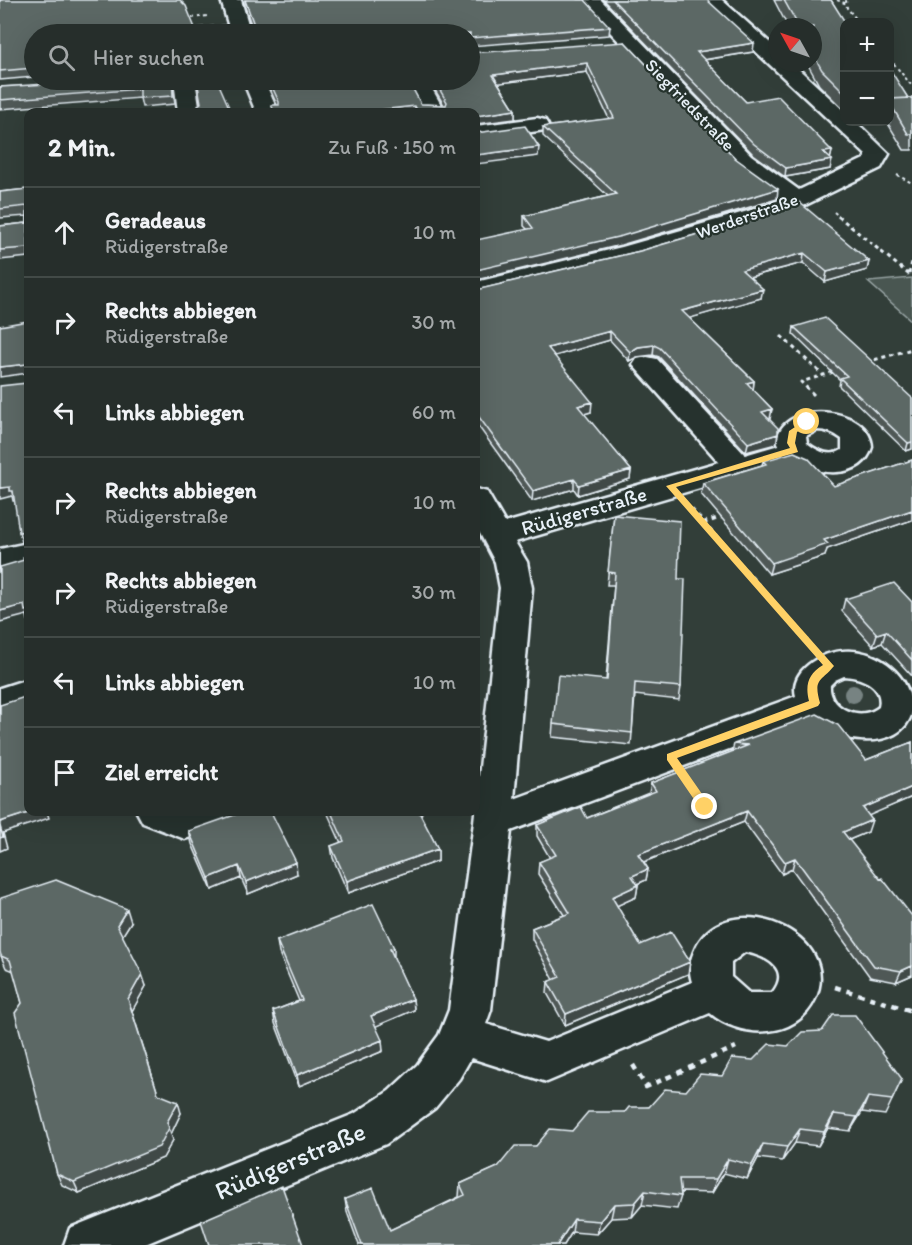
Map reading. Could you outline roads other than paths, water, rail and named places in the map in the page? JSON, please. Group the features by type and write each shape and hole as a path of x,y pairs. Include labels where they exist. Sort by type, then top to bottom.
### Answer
{"street":[{"path":"231,0 238,24"},
{"name":"Siegfriedstraße","path":"590,0 743,160 805,197"},
{"name":"Werderstraße","path":"711,0 768,53"},
{"path":"606,43 629,42"},
{"name":"Werderstraße","path":"480,289 629,253 777,210 873,163 878,154 789,72"},
{"path":"186,90 188,108"},
{"path":"258,90 265,108"},
{"path":"422,90 432,108"},
{"path":"480,132 537,125"},
{"path":"647,365 739,466"},
{"path":"816,421 826,421 848,429 859,442 859,450 847,461 825,464 813,461 795,450 791,437 798,426 816,421"},
{"name":"Rüdigerstraße","path":"498,536 795,450"},
{"name":"Rüdigerstraße","path":"87,1245 370,1129 402,1110 427,1085 447,1062 462,1036 470,1010 493,822 489,719 516,588 511,562 480,506"},
{"path":"0,560 24,555"},
{"path":"842,663 871,668 893,685 898,696 898,707 893,717 884,724 871,728 842,725 830,718 815,703 811,690 813,680 829,666 842,663"},
{"path":"0,701 24,693"},
{"path":"493,822 815,703"},
{"path":"171,818 187,816"},
{"path":"744,934 759,934 785,947 794,958 801,977 796,997 786,1007 766,1013 741,1010 717,991 711,978 709,965 713,954 720,944 731,937 744,934"},
{"path":"462,1036 547,1062 717,991"}]}
